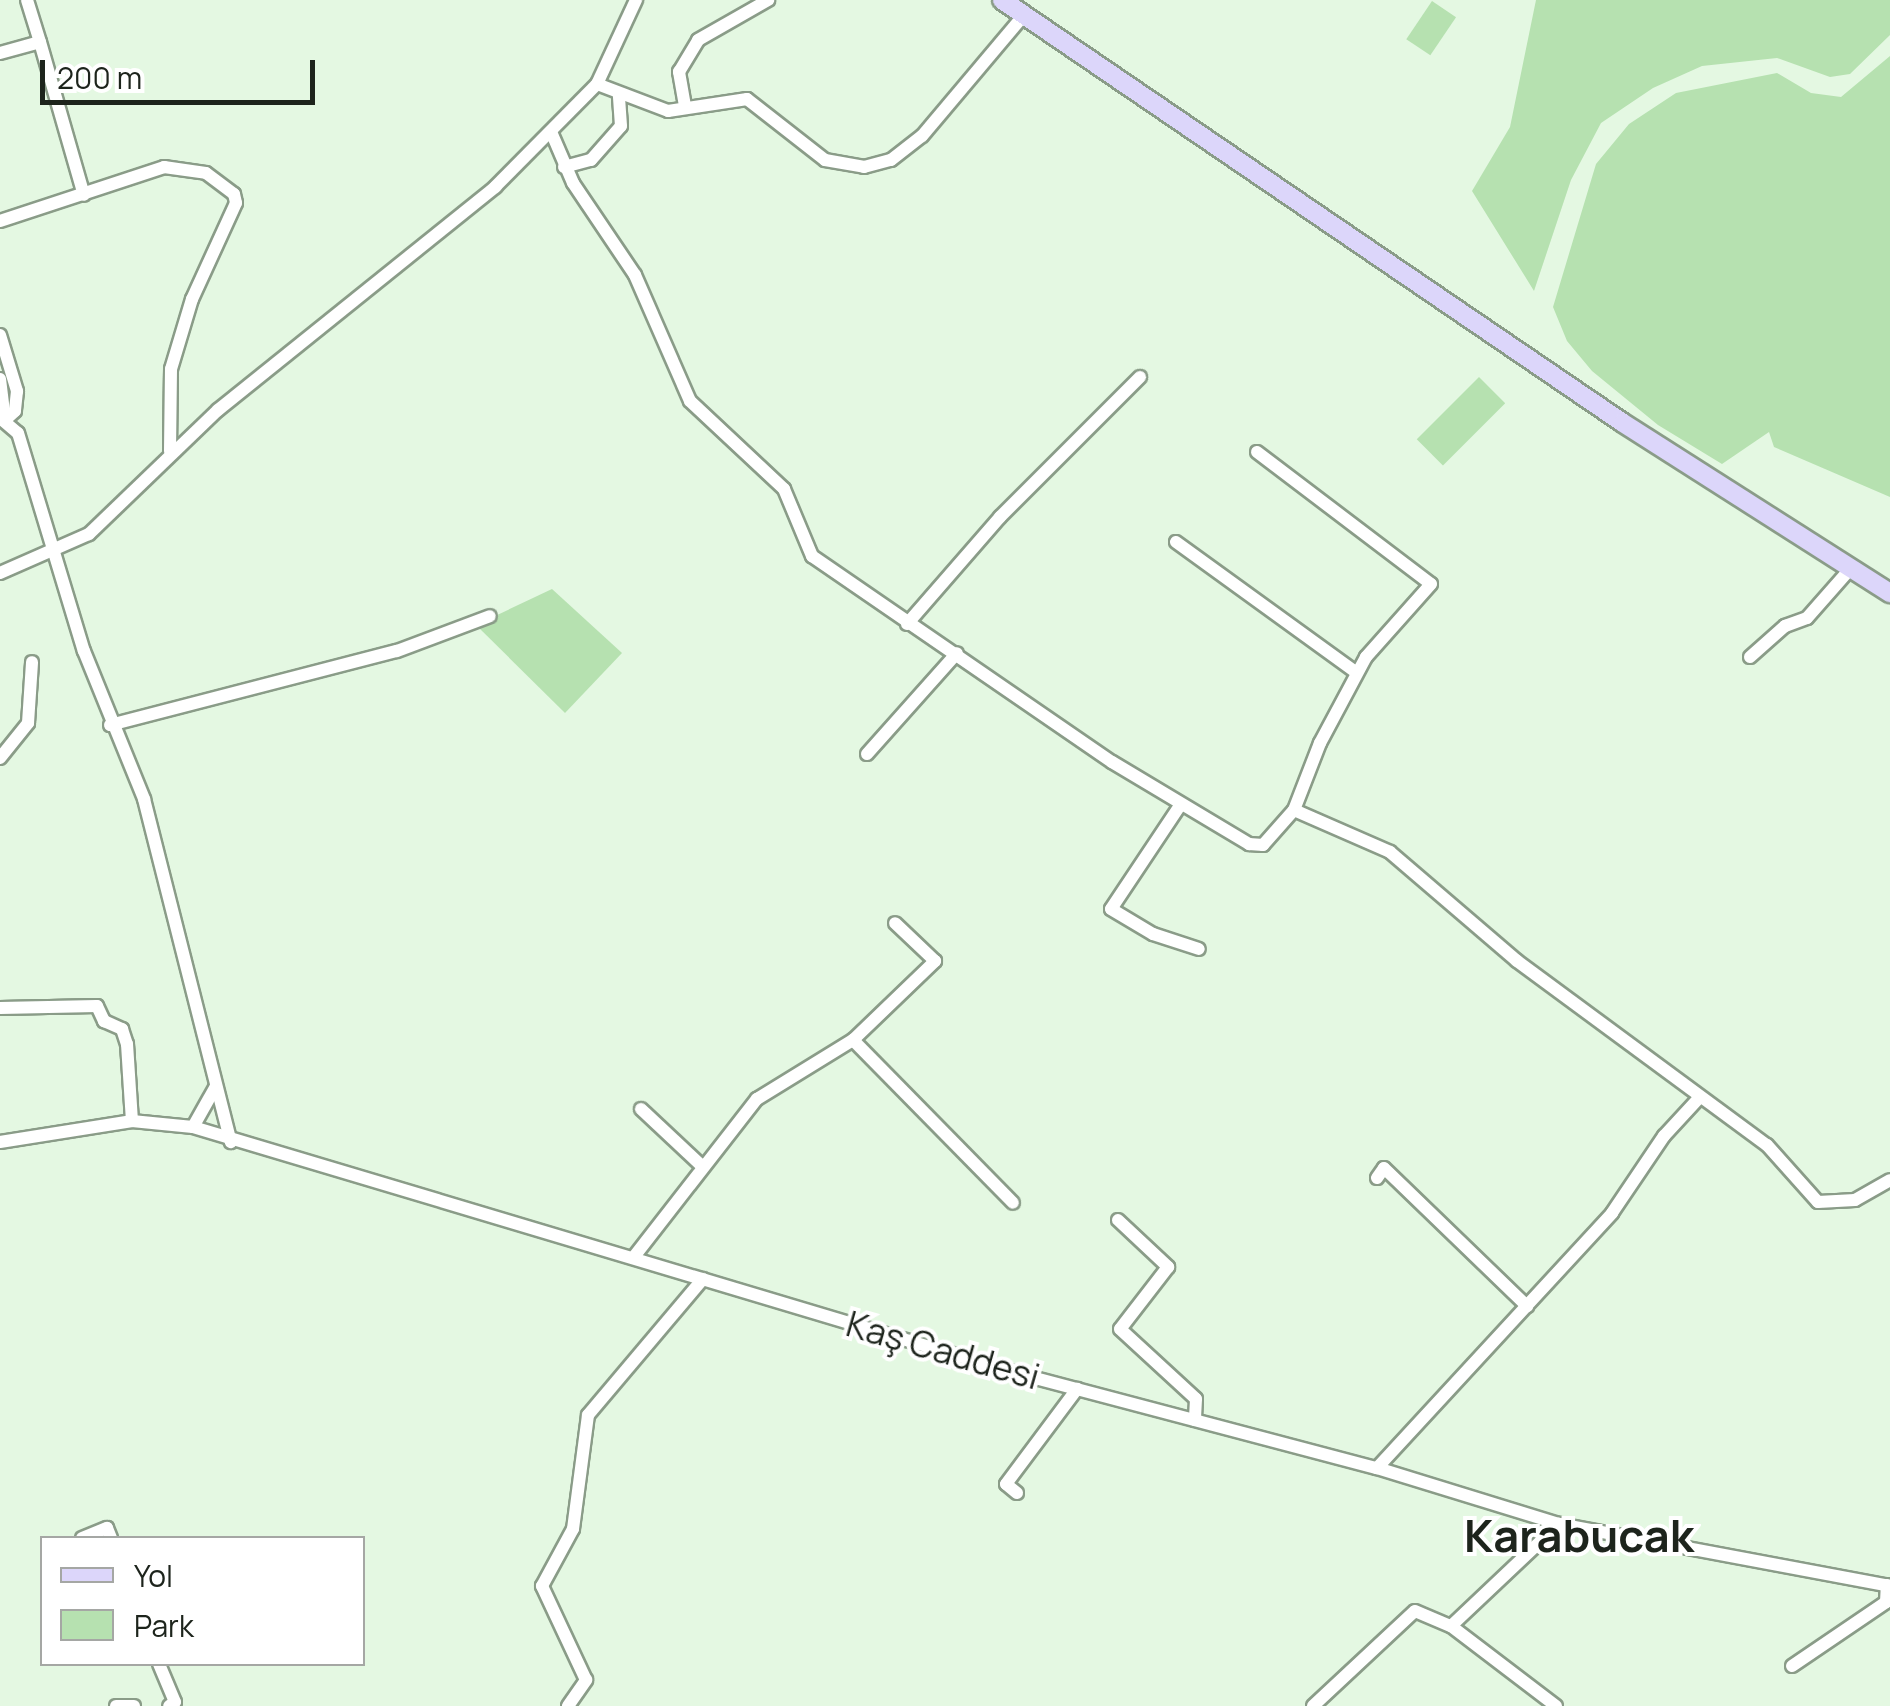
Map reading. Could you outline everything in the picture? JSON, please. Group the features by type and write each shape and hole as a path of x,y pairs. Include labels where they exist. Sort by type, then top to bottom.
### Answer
{"main road":[{"path":"1002,0 1890,593"}],"street":[{"path":"27,0 84,195"},
{"path":"0,572 57,553 115,511 170,451 532,153 597,84 636,0"},
{"path":"685,106 679,72 698,40 768,0"},
{"path":"597,84 668,110 747,99 824,160 864,167 891,160 922,136 1024,16"},
{"path":"0,53 40,42"},
{"path":"564,166 592,160 621,126 619,95"},
{"path":"552,134 564,166 635,274 690,400 784,489 812,556 907,624 1181,804 1249,844 1263,845 1294,810 1320,743 1358,673 1430,584 1257,452"},
{"path":"532,153 550,155 564,166"},
{"path":"0,221 176,166 206,173 234,194 236,203 192,298 171,369 170,451"},
{"path":"0,336 17,391 16,411 2,419"},
{"path":"907,624 1000,517 1140,377"},
{"path":"0,379 2,419 18,433 110,724 144,799 231,1142"},
{"path":"1176,542 1358,673"},
{"path":"1750,657 1785,626 1806,618 1850,569"},
{"path":"110,724 397,652 490,616"},
{"path":"867,754 956,653"},
{"path":"0,758 28,722 32,662"},
{"path":"1181,804 1111,909 1153,934 1199,949"},
{"path":"1294,810 1390,852 1517,961 1766,1145 1818,1202 1855,1200 1890,1180"},
{"path":"633,1258 758,1099 853,1040 936,960 895,923"},
{"path":"0,1008 97,1006 104,1021 122,1030 127,1044 132,1121"},
{"path":"853,1040 1013,1202"},
{"path":"192,1127 213,1099 217,1080"},
{"path":"1377,1468 1612,1213 1664,1136 1700,1097"},
{"path":"641,1109 702,1166"},
{"name":"Kaş Caddesi","path":"0,1142 132,1121 192,1127 231,1142 1077,1389 1377,1468 1559,1524 1888,1586"},
{"path":"1376,1178 1384,1168 1528,1306"},
{"path":"1118,1220 1168,1267 1120,1329 1196,1398 1195,1420"},
{"path":"568,1706 586,1680 542,1586 562,1559 573,1529 588,1415 703,1279"},
{"path":"1017,1493 1006,1484 1077,1389"},
{"path":"1451,1626 1559,1524"},
{"path":"87,1536 107,1528 110,1536"},
{"path":"1792,1666 1886,1602 1888,1586"},
{"path":"1313,1706 1415,1611 1451,1626 1556,1706"},
{"path":"160,1666 175,1702 169,1706"},
{"path":"116,1706 134,1706"}],"green space":[{"path":"1536,0 1890,0 1890,35 1850,74 1830,77 1777,58 1702,66 1653,88 1601,123 1571,180 1534,291 1472,191 1510,127"},
{"path":"1432,1 1456,17 1430,55 1406,39"},
{"path":"1890,56 1890,497 1774,447 1769,432 1722,464 1658,425 1592,371 1567,341 1553,307 1596,164 1629,124 1676,93 1777,73 1811,93 1841,97"},
{"path":"1479,377 1505,403 1443,465 1417,439"},
{"path":"552,589 622,653 565,713 476,625"}],"district":[{"name":"Karabucak","path":"1579,1536"}]}
